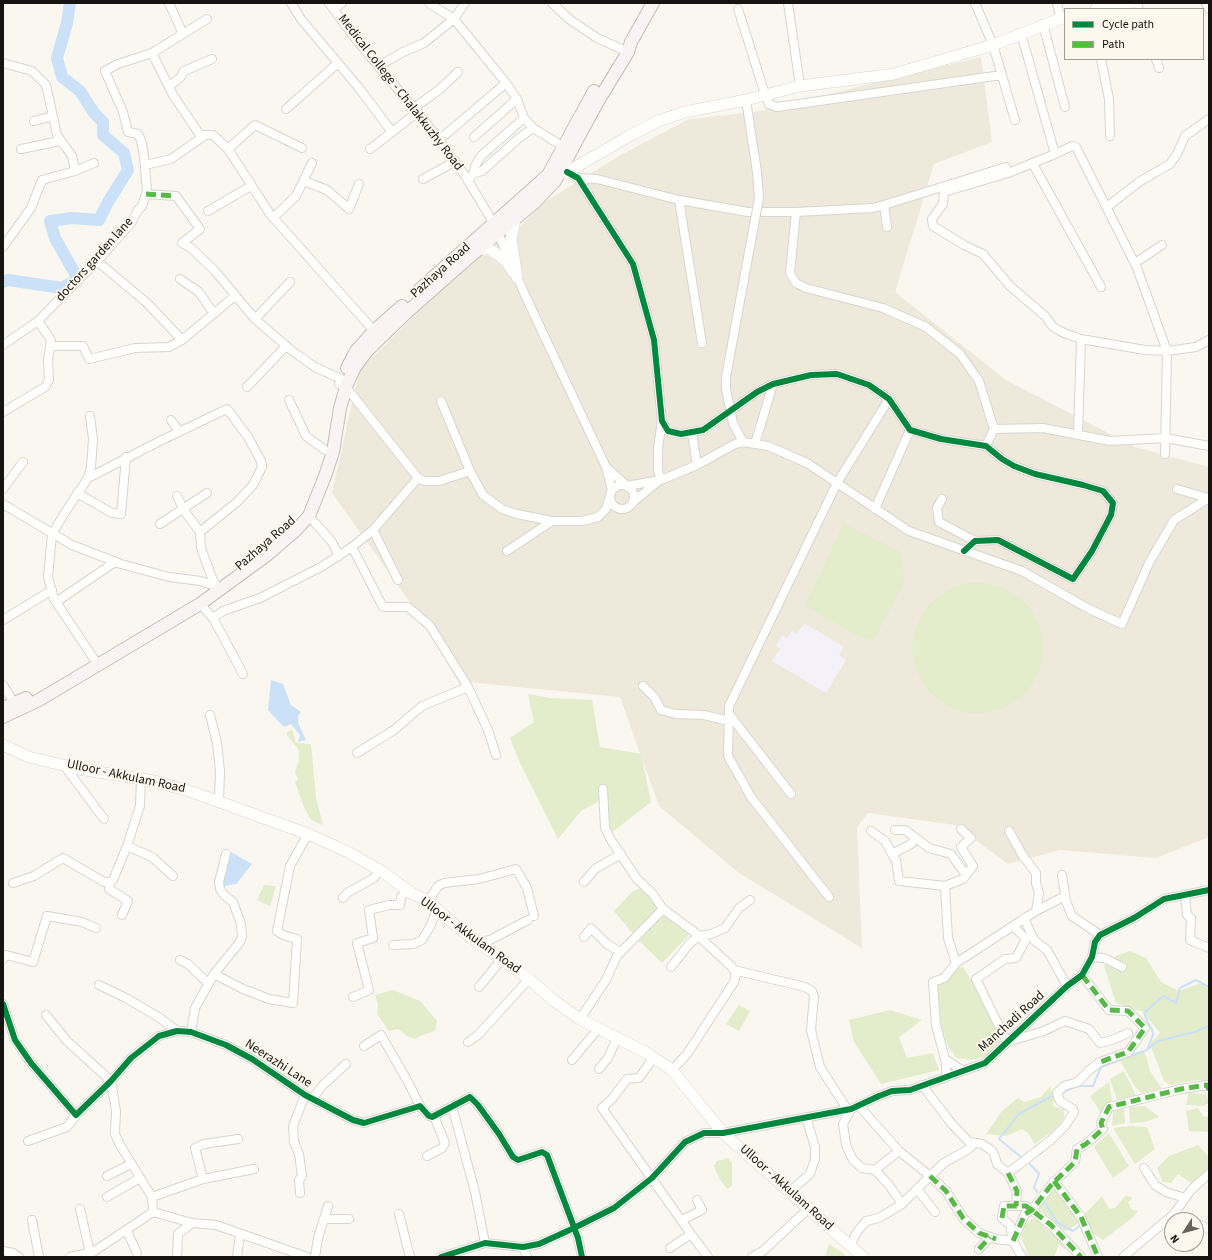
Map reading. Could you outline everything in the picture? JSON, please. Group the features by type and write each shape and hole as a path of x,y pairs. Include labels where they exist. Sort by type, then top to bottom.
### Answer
{"main road":[{"path":"3,718 39,700 200,604 217,589 267,555 295,531 309,516 316,501 333,452 342,384 382,335 437,284 480,249 496,229 548,175 567,150 624,50 643,3"},
{"path":"624,50 631,42 653,3"},
{"path":"1096,7 1124,4"},
{"path":"496,229 515,220 547,191 564,172 631,134 658,122 685,112 746,100 800,86 894,74 993,45 1063,17"},
{"path":"564,172 567,150"},
{"path":"548,175 564,172"},
{"path":"515,220 511,240 517,277"},
{"name":"Pazhaya Road","path":"8,705 34,694 217,589 300,515 314,489 342,384 356,351 374,331 455,257 496,229"},
{"path":"480,249 489,249 500,256 507,262 517,277"},
{"name":"Ulloor - Akkulam Road","path":"3,745 30,757 80,769 172,786 219,801 250,814 308,834 348,852 379,870 407,891 428,902 479,942 529,978 553,1000 580,1019 654,1057 672,1070 724,1133 862,1257"}],"street":[{"path":"169,3 183,34"},
{"path":"291,3 301,19 338,63 392,132"},
{"path":"332,6 342,3"},
{"path":"379,66 403,52 424,43 454,19 465,3"},
{"path":"552,3 569,19 597,38 624,50"},
{"path":"788,3 800,86"},
{"path":"975,3 993,45 1015,120"},
{"path":"1057,3 1063,17"},
{"path":"1206,3 1209,9"},
{"path":"430,4 454,19 506,83 517,99 524,118 533,128 567,150"},
{"name":"Medical College - Chalakkuzhy Road","path":"332,6 416,110 468,181 496,229 606,467"},
{"path":"738,9 765,94 769,104 777,107 1002,75"},
{"path":"204,136 200,135 169,86 152,53 208,19"},
{"path":"1043,24 1065,107"},
{"path":"1021,33 1055,154"},
{"name":"doctors garden lane","path":"3,345 38,321 97,261 130,223 142,206 146,194 145,165 141,140 138,134 128,132 122,112 105,71 118,64 152,53"},
{"path":"169,86 180,78 184,71 212,59"},
{"path":"1100,60 1109,99 1110,136"},
{"path":"1156,60 1159,68"},
{"path":"3,63 35,73 46,85 60,141 72,156 75,171"},
{"path":"286,109 338,63"},
{"path":"370,149 392,132 458,72"},
{"path":"439,140 506,83"},
{"path":"474,136 517,99"},
{"path":"743,442 733,423 726,389 726,377 759,198 758,172 746,100"},
{"path":"34,121 53,116"},
{"path":"468,181 474,173 475,166 481,156 524,118"},
{"path":"1107,208 1140,182 1170,164 1177,154 1185,136 1209,119"},
{"path":"228,149 255,125 302,148"},
{"path":"474,173 482,171 533,128"},
{"path":"145,165 171,159 204,136 213,135 228,149 273,218 374,331"},
{"path":"21,149 60,141"},
{"path":"1165,454 1166,351 1135,263 1076,147 1072,146 1033,164 944,192 943,204 932,219 933,226 964,245 983,254 1010,286 1045,316 1053,327 1081,339 1114,344 1130,349 1166,351 1196,347 1209,340"},
{"path":"423,179 454,162"},
{"path":"3,247 31,208 42,180 75,171 94,163"},
{"path":"273,218 296,196 312,163"},
{"path":"1033,164 1101,287"},
{"path":"564,172 578,178 597,179 679,200 748,212 796,212 873,208 1006,167"},
{"path":"578,178 633,264 654,340 662,420 658,463 661,480"},
{"path":"304,181 327,190 349,208 359,184"},
{"path":"208,211 251,186"},
{"path":"146,194 176,196 200,229 182,243 190,248 215,271 254,319 304,361 342,384 418,478 425,482 439,481 470,471"},
{"path":"679,200 702,343"},
{"path":"884,205 888,227"},
{"path":"796,212 790,273 796,283 806,288 883,308 926,327 960,354 979,381 994,429 986,446"},
{"path":"1135,263 1162,245"},
{"path":"97,261 147,303 182,340"},
{"path":"180,279 199,292 214,314"},
{"path":"254,319 290,282"},
{"path":"50,346 83,346 89,359 135,348 169,347 182,340 235,296"},
{"path":"3,412 45,387 49,380 48,369 51,340 38,321"},
{"path":"1078,434 1081,339"},
{"path":"247,387 286,346"},
{"path":"662,420 668,431 681,434 692,433 703,430 757,392 773,384 811,375 838,374 869,385 889,399 910,430 941,439 986,446 1002,460 1023,470 1083,484 1103,491 1113,504 1111,515 1092,551 1073,579 998,540 976,541 939,522 937,508 942,499"},
{"path":"755,444 773,384"},
{"path":"829,897 752,797 728,756 729,706 837,483 889,399"},
{"path":"289,400 306,436 325,450"},
{"path":"441,400 470,471 480,490 492,503 517,514 552,521 582,521 598,516 606,509 611,493 621,485 626,486 661,480 697,465 735,444 743,442 768,446 807,463 909,532 1022,571 1089,609 1122,624 1149,563 1174,520 1208,498"},
{"path":"88,478 126,457 227,409 248,437 261,461 262,467 253,485 237,502 200,532"},
{"path":"90,416 92,445 91,467 88,478 52,534 48,577 56,602 94,659"},
{"path":"172,420 179,432"},
{"path":"994,429 1043,428 1110,441 1166,438 1209,446"},
{"path":"875,509 910,430"},
{"path":"692,433 697,465"},
{"path":"77,493 112,513 121,514 126,457"},
{"path":"3,489 23,462"},
{"path":"606,467 611,493 611,502 616,507 623,509 630,506 661,480"},
{"path":"606,467 633,492 633,502"},
{"path":"213,618 223,611 260,598 321,567 339,556 373,530 418,478"},
{"path":"1177,489 1208,498"},
{"path":"160,524 207,493"},
{"path":"177,496 183,509 200,532 201,548 217,589"},
{"path":"3,504 72,545 114,562 169,577 201,581 217,589"},
{"path":"309,516 332,542 339,556"},
{"path":"507,551 552,521"},
{"path":"373,530 398,580"},
{"path":"964,551 976,541"},
{"path":"352,547 383,607 408,607 430,626 468,687 488,730 496,755"},
{"path":"56,602 114,562"},
{"path":"3,620 52,590"},
{"path":"200,604 213,618 243,674"},
{"path":"3,685 8,705"},
{"path":"643,686 655,698 661,710 676,714 729,718 791,794"},
{"path":"357,753 394,730 422,706 468,687"},
{"path":"210,715 217,743 220,771 219,801"},
{"path":"63,764 104,820"},
{"path":"122,915 128,901 109,889 110,882 116,873 127,846 140,806 141,780"},
{"path":"603,788 605,828 611,840 637,879 652,893 663,910 699,936 734,970 805,987 812,991 814,996 811,1030 820,1066 849,1109 843,1124 846,1145 854,1160 862,1168 875,1170 889,1185 902,1204"},
{"path":"871,831 885,841 896,860 899,881 945,886 963,879 973,866 961,847 971,838 961,829"},
{"path":"895,830 905,830 929,848 951,854 966,875"},
{"path":"1009,831 1023,856 1036,873 1036,883 1039,893 1036,911"},
{"path":"214,974 268,999 293,1003 297,939 283,935 277,931 290,866 308,834"},
{"path":"892,854 911,844 916,838"},
{"path":"127,846 152,857 173,876"},
{"path":"191,1032 195,1008 208,983 240,942 242,936 241,924 233,902 224,895 220,889 219,882 226,854"},
{"path":"584,882 596,869 621,854"},
{"path":"13,883 20,882 34,876 63,858 104,882 110,882"},
{"path":"428,902 438,886 444,883 479,879 516,869 527,888 530,918 495,935 490,940 479,942"},
{"path":"343,898 347,893 374,878 379,870"},
{"path":"1062,874 1065,896 1072,916 1100,936 1134,918 1164,899 1209,890"},
{"path":"945,886 948,938 956,963"},
{"path":"353,996 369,990 357,943 373,938 369,910 389,905 400,905 401,897 407,891"},
{"path":"1185,895 1186,915 1191,918 1190,940 1209,948"},
{"path":"947,1076 945,1059 936,1025 933,982 944,978 956,963 1024,918 1065,896"},
{"path":"671,967 690,943 699,936 711,934 725,928 739,908 750,900"},
{"path":"393,945 413,944 422,940 438,910"},
{"path":"580,1019 606,980 620,952 663,910"},
{"path":"3,959 6,955 33,962 47,916 82,922 96,928"},
{"path":"1024,918 1034,940 1047,950 1067,986"},
{"path":"1013,926 1026,939 1016,958 1005,959 976,979 990,1004 1007,1042 1044,1031 1065,1021 1089,1028 1100,1043 1112,1040 1128,1033"},
{"path":"584,937 591,928 607,944 620,952"},
{"name":"Manchadi Road","path":"524,1247 539,1244 614,1208 652,1178 685,1142 704,1133 724,1133 849,1109 886,1094 910,1090 985,1063 1067,986 1082,975 1092,958 1095,942 1100,936"},
{"path":"1092,958 1104,958 1122,966"},
{"path":"479,987 502,959"},
{"path":"180,960 188,964 208,983"},
{"path":"672,1070 687,1054 734,982 736,978 734,970"},
{"path":"1008,1173 1054,1137 1074,1112 1073,1109 1060,1101 1058,1093 1064,1086 1078,1082 1087,1072 1100,1062 1128,1052 1146,1028 1128,1011 1109,1010 1082,975"},
{"path":"468,1042 478,1035 529,978"},
{"path":"99,985 126,998 160,1018 177,1031"},
{"path":"4,1007 15,1040 31,1063 76,1115"},
{"path":"46,1015 66,1041 111,1081 116,1111 115,1134 131,1164 152,1197 153,1212"},
{"path":"572,1060 598,1028"},
{"name":"Neerazhi Lane","path":"28,1141 67,1127 76,1115 111,1081 131,1058 159,1036 177,1031 191,1032 226,1045 252,1059 305,1095 353,1120 364,1123 420,1106"},
{"path":"364,1046 381,1035 420,1106 429,1116 434,1116 470,1097 502,1138 513,1157 518,1160 535,1153 542,1152 547,1155 578,1238 582,1257"},
{"path":"599,1070 608,1058 617,1038"},
{"path":"654,1057 639,1078 627,1080 612,1099 602,1108 708,1257"},
{"path":"945,1059 963,1071"},
{"path":"312,1099 323,1085 346,1064"},
{"path":"922,1085 951,1123 969,1142 982,1144 991,1150 994,1154 996,1164 1008,1173 1017,1192 1016,1206"},
{"path":"1013,1242 1025,1214 1032,1210 1054,1181 1075,1162 1077,1149 1086,1144 1103,1129 1101,1123 1109,1107 1188,1088 1207,1085 1209,1090"},
{"path":"300,1193 299,1180 302,1176 299,1154 294,1142 293,1126 305,1095"},
{"path":"452,1106 476,1192 485,1243"},
{"path":"859,1106 899,1151 946,1191 963,1218 979,1233 993,1238 1013,1242"},
{"path":"427,1156 442,1148 445,1143 434,1116"},
{"path":"789,1192 817,1170 815,1147 806,1117"},
{"path":"203,1179 195,1148 204,1144 238,1139"},
{"path":"850,1246 854,1237 866,1221 878,1218 902,1204 944,1163 967,1150 974,1143"},
{"path":"875,1170 899,1151"},
{"path":"107,1176 131,1164"},
{"path":"1144,1168 1155,1184 1166,1192 1185,1198"},
{"path":"152,1197 203,1179 254,1169"},
{"path":"1175,1212 1190,1190 1209,1174"},
{"path":"107,1197 140,1178"},
{"path":"1054,1181 1081,1217 1098,1257"},
{"path":"917,1190 935,1212"},
{"path":"682,1220 702,1210 697,1200"},
{"path":"314,1257 328,1206"},
{"path":"1022,1257 1013,1242 1010,1225 1002,1218 1004,1206 1026,1206 1056,1230 1081,1257"},
{"path":"80,1209 93,1254"},
{"path":"752,1257 763,1251 808,1209"},
{"path":"153,1212 192,1223 216,1225 240,1235 307,1257"},
{"path":"70,1257 93,1254 153,1212"},
{"path":"399,1214 410,1257"},
{"path":"324,1219 349,1219"},
{"path":"32,1220 39,1257"},
{"path":"1123,1257 1164,1222"},
{"path":"177,1257 179,1232 192,1223"},
{"path":"126,1231 137,1253"},
{"path":"670,1248 691,1234"},
{"path":"236,1257 240,1235"},
{"path":"980,1249 993,1238"},
{"path":"441,1257 485,1243 524,1247 527,1257"},
{"path":"3,1252 15,1256"}],"shaded area":[{"path":"981,57 992,142 934,164 895,292 1006,380 1135,447 1209,467 1209,837 1156,858 1060,850 1008,864 955,825 868,813 857,827 862,948 739,873 659,806 620,697 467,682 332,493 359,371 460,270 520,227 543,203 619,156 689,119 755,112"},
{"path":"804,623 844,647 839,655 846,660 826,693 772,661 780,649 776,646 782,635 787,638 792,631 797,634"}],"green space":[{"path":"844,523 900,552 904,583 874,639 864,639 805,606"},
{"path":"978,583 1003,588 1024,602 1038,623 1043,648 1038,673 1024,694 1003,708 978,713 953,708 932,694 918,673 913,648 918,623 932,602 953,588"},
{"path":"528,694 550,698 592,700 600,747 641,754 651,802 611,833 605,798 581,811 558,839 520,763 510,738 534,722"},
{"path":"292,730 296,743 311,744 316,798 323,825 311,820 304,807 295,782 298,779 295,772 299,761 299,750 287,735 287,732"},
{"path":"264,885 276,886 270,906 257,900"},
{"path":"640,888 660,908 633,934 614,911 632,892"},
{"path":"665,915 681,926 689,935 662,963 639,941 653,924"},
{"path":"1130,951 1146,958 1161,982 1179,991 1201,983 1209,990 1209,1080 1191,1081 1171,1085 1164,1081 1150,1044 1160,1033 1142,1011 1134,1010 1116,1003 1104,966 1116,956"},
{"path":"963,967 980,994 997,1027 1000,1041 985,1057 972,1060 956,1058 948,1046 942,1031 936,986 947,981 956,968"},
{"path":"393,990 420,1001 437,1021 435,1031 415,1039 407,1036 398,1029 389,1031 377,1014 378,1004 375,995"},
{"path":"739,1005 750,1011 739,1031 726,1024"},
{"path":"890,1010 922,1020 899,1037 907,1058 933,1053 939,1070 881,1084 854,1042 849,1020"},
{"path":"1143,1050 1147,1058 1150,1071 1162,1089 1141,1093 1134,1085 1119,1059"},
{"path":"1124,1071 1136,1096 1117,1100 1110,1079"},
{"path":"1109,1082 1112,1100 1101,1113 1090,1096"},
{"path":"1050,1086 1054,1099 1053,1106 1064,1109 1064,1118 1054,1130 1035,1144 1028,1133 1022,1129 1006,1136 986,1134 1002,1111 1018,1098 1024,1102 1041,1097"},
{"path":"1189,1092 1207,1095 1209,1103 1203,1106 1186,1105"},
{"path":"1145,1106 1159,1117 1145,1122 1130,1123 1129,1107"},
{"path":"1124,1108 1125,1123 1112,1126 1113,1111"},
{"path":"1198,1108 1203,1116 1209,1117 1209,1132 1189,1131 1186,1111"},
{"path":"1131,1126 1147,1127 1155,1149 1135,1164 1113,1128"},
{"path":"1109,1133 1129,1166 1113,1178 1094,1147"},
{"path":"1198,1145 1209,1157 1208,1169 1191,1183 1178,1174 1171,1183 1163,1182 1157,1168 1169,1156"},
{"path":"728,1158 732,1163 732,1186 727,1189 719,1178 714,1166 717,1161"},
{"path":"1055,1189 1081,1222 1065,1231 1039,1208"},
{"path":"1126,1195 1133,1198 1128,1202 1131,1209 1138,1211 1132,1218 1103,1240 1091,1232 1085,1214 1102,1196 1109,1209 1115,1208"},
{"path":"1031,1219 1036,1219 1068,1248 1064,1249 1059,1244 1054,1257 1029,1257 1021,1237 1025,1225"},
{"path":"829,1244 846,1255 845,1257 825,1257"}],"water":[{"path":"271,680 283,684 291,705 301,712 298,716 298,723 306,740 298,742 300,735 291,724 284,727 268,710"},
{"path":"229,851 252,864 236,884 224,886 221,873"}],"waterway":[{"path":"3,282 8,280 62,288 78,279 55,238 50,221 72,218 99,220 108,202 128,170 124,153 103,135 103,122 94,113 80,91 62,77 57,58 67,23 70,3"},
{"path":"1063,1092 1078,1086 1093,1086 1101,1067 1147,1050 1153,1035 1152,1029 1144,1013 1163,996 1176,1003 1180,988 1196,980 1209,987"},
{"path":"1148,1049 1158,1041 1195,1032 1209,1026"},
{"path":"1021,1157 999,1139 1019,1114 1052,1096"},
{"path":"1030,1164 1039,1174 1034,1187 1037,1192"},
{"path":"1044,1202 1058,1223 1073,1231 1082,1224"},
{"path":"1094,1240 1101,1254"}],"marked path":[{"path":"146,194 176,196"},
{"path":"1082,975 1109,1010 1128,1011 1145,1028 1128,1052 1100,1062"},
{"path":"1013,1241 1025,1214 1032,1210 1052,1184 1075,1162 1077,1149 1086,1144 1103,1129 1101,1123 1109,1107 1181,1089 1207,1085 1209,1090"},
{"path":"1008,1173 1017,1191 1016,1206"},
{"path":"930,1176 946,1191 963,1218 979,1233 996,1239"},
{"path":"1054,1181 1081,1217 1098,1257"},
{"path":"1002,1218 1004,1206 1026,1206 1051,1225 1081,1257"},
{"path":"979,1249 990,1237"}],"cycle path":[{"path":"567,172 578,178 633,264 654,340 662,421 668,431 681,434 703,430 757,392 773,384 811,375 837,374 869,385 889,399 910,430 941,439 986,446 1002,459 1014,466 1035,474 1103,491 1113,503 1111,515 1092,551 1073,579 998,540 975,541 964,551"},
{"path":"441,1257 485,1243 523,1247 539,1244 574,1228 614,1208 652,1178 685,1142 704,1133 723,1133 851,1109 892,1091 910,1090 985,1063 1067,986 1082,975 1092,957 1095,942 1100,935 1134,918 1164,899 1209,890"},
{"path":"3,1004 15,1040 31,1063 76,1115 111,1081 131,1058 159,1036 177,1031 191,1032 226,1045 252,1059 305,1095 353,1120 364,1123 420,1106 429,1116 432,1117 470,1097 478,1105 499,1134 513,1157 518,1160 542,1152 547,1155 578,1238 582,1257"}]}
